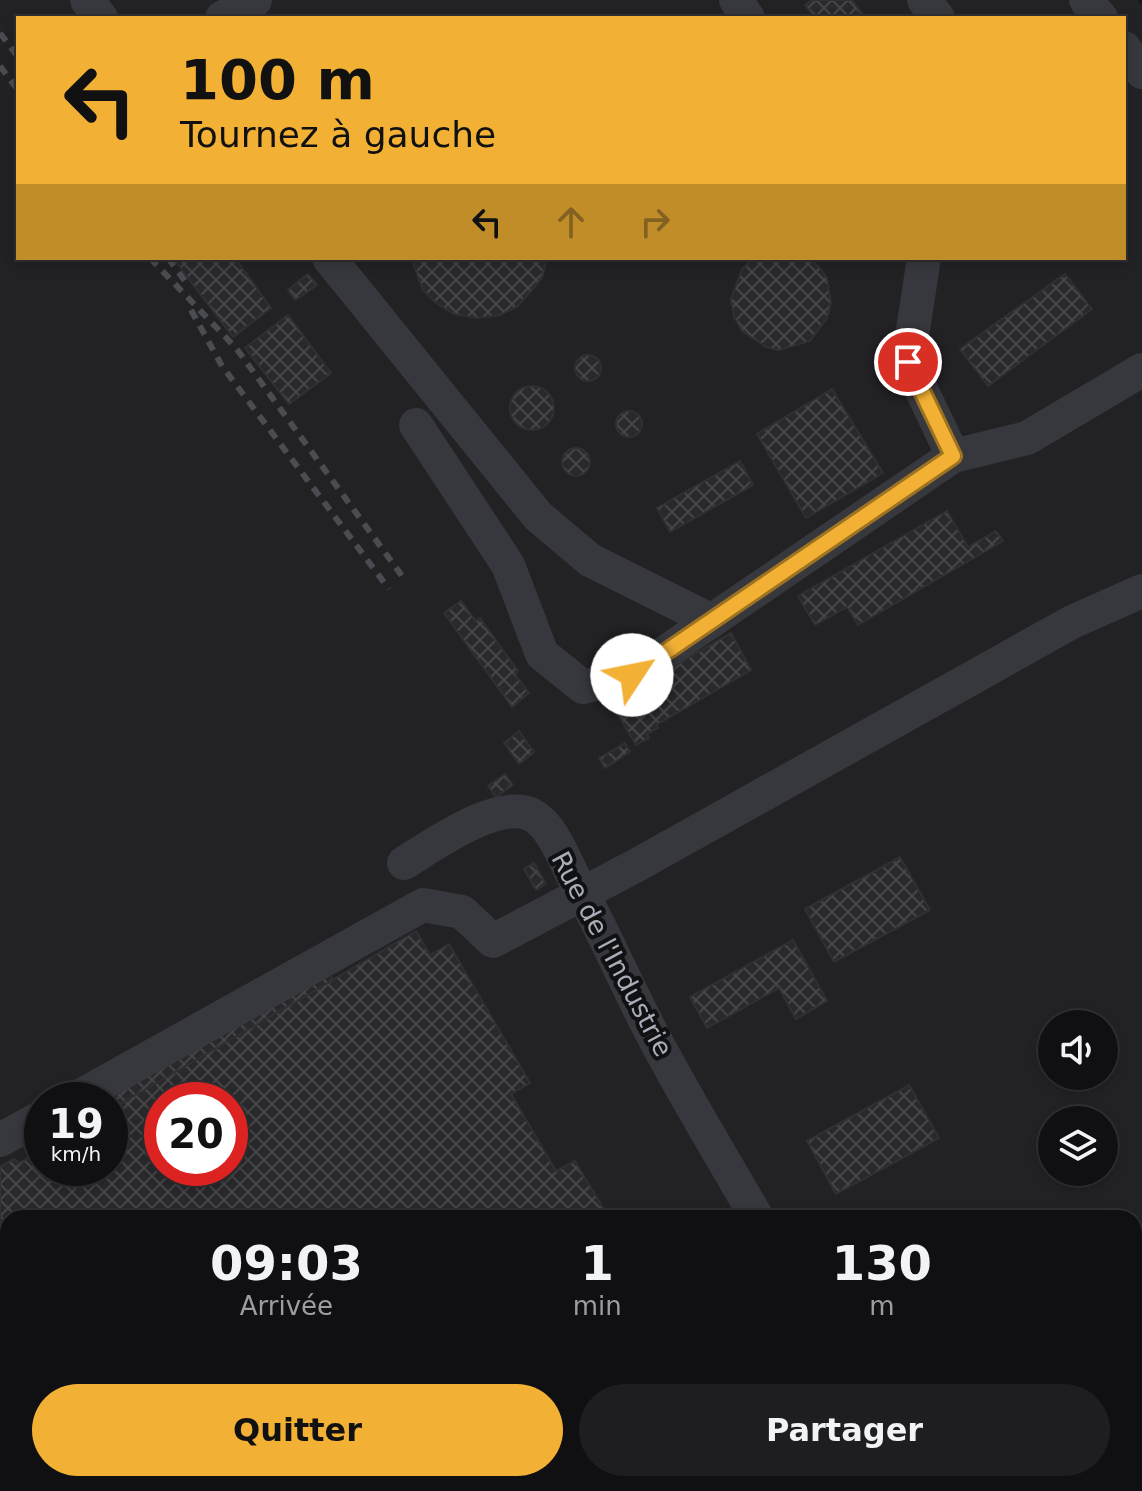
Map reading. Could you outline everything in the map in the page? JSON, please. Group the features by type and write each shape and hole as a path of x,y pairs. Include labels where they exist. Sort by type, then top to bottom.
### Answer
{"street":[{"path":"87,0 99,16"},
{"path":"226,16 255,0"},
{"path":"924,0 936,16"},
{"path":"1086,0 1099,16"},
{"path":"1126,51 1142,72"},
{"path":"331,260 538,516 590,560 712,621"},
{"path":"922,260 908,362 953,456"},
{"path":"416,425 508,565 542,654 583,687 632,675 953,456 1027,438 1142,370"},
{"path":"105,1082 423,905 462,912 493,941 1072,622 1138,602"},
{"name":"Rue de l'Industrie","path":"404,863 454,832 486,817 515,812 532,814 545,827 583,893 647,1024 752,1210"},
{"path":"0,1140 24,1127"}],"shaded area":[{"path":"0,0 1138,0 1142,5 1142,1210 0,1210"}],"building":[{"path":"812,0 852,0 864,16 813,16 805,5"},
{"path":"175,260 236,260 271,308 233,337"},
{"path":"412,260 546,260 542,278 518,306 500,315 478,318 454,314 423,290"},
{"path":"751,260 810,260 819,267 827,278 831,303 827,318 810,341 779,350 766,347 742,331 734,317 731,299 742,269"},
{"path":"308,274 317,285 295,300 288,290"},
{"path":"1065,274 1092,309 988,386 960,349"},
{"path":"288,315 331,373 289,404 245,348"},
{"path":"588,355 598,358 601,368 598,378 588,381 578,378 575,368 578,358"},
{"path":"532,386 548,392 554,408 548,424 532,430 516,424 510,408 516,392"},
{"path":"832,389 883,473 806,518 757,434"},
{"path":"629,411 639,414 642,424 639,434 629,437 619,434 616,424 619,414"},
{"path":"576,448 586,452 590,462 586,472 576,476 566,472 562,462 566,452"},
{"path":"740,461 753,485 670,532 657,508"},
{"path":"947,511 968,547 996,531 1003,541 858,625 847,607 815,625 798,596"},
{"path":"461,601 476,621 480,618 518,671 515,674 529,693 512,707 444,613"},
{"path":"731,633 751,670 656,725 658,728 647,734 649,738 636,745 615,710 619,699"},
{"path":"519,731 534,752 519,764 504,743"},
{"path":"625,743 630,752 605,768 599,758"},
{"path":"505,774 513,785 496,797 488,786"},
{"path":"900,857 930,910 834,962 805,909"},
{"path":"534,863 546,884 536,890 524,869"},
{"path":"416,931 430,955 449,944 530,1083 511,1094 556,1171 575,1161 604,1210 0,1210 0,1167 14,1159 19,1163 24,1160 24,1186 128,1186 128,1099 144,1090 144,1186 248,1186 248,1082 158,1082"},
{"path":"793,940 827,1001 796,1019 779,988 707,1028 690,997"},
{"path":"326,968 333,980 158,1082 144,1082 144,1090 128,1100 128,1083"},
{"path":"909,1085 939,1138 836,1194 807,1141"}],"railway":[{"path":"0,33 16,54"},
{"path":"0,66 16,87"},
{"path":"152,260 236,348 405,580"},
{"path":"169,260 185,281"},
{"path":"191,310 222,366 389,589"}],"route":[{"path":"632,675 953,456 908,362"}]}
